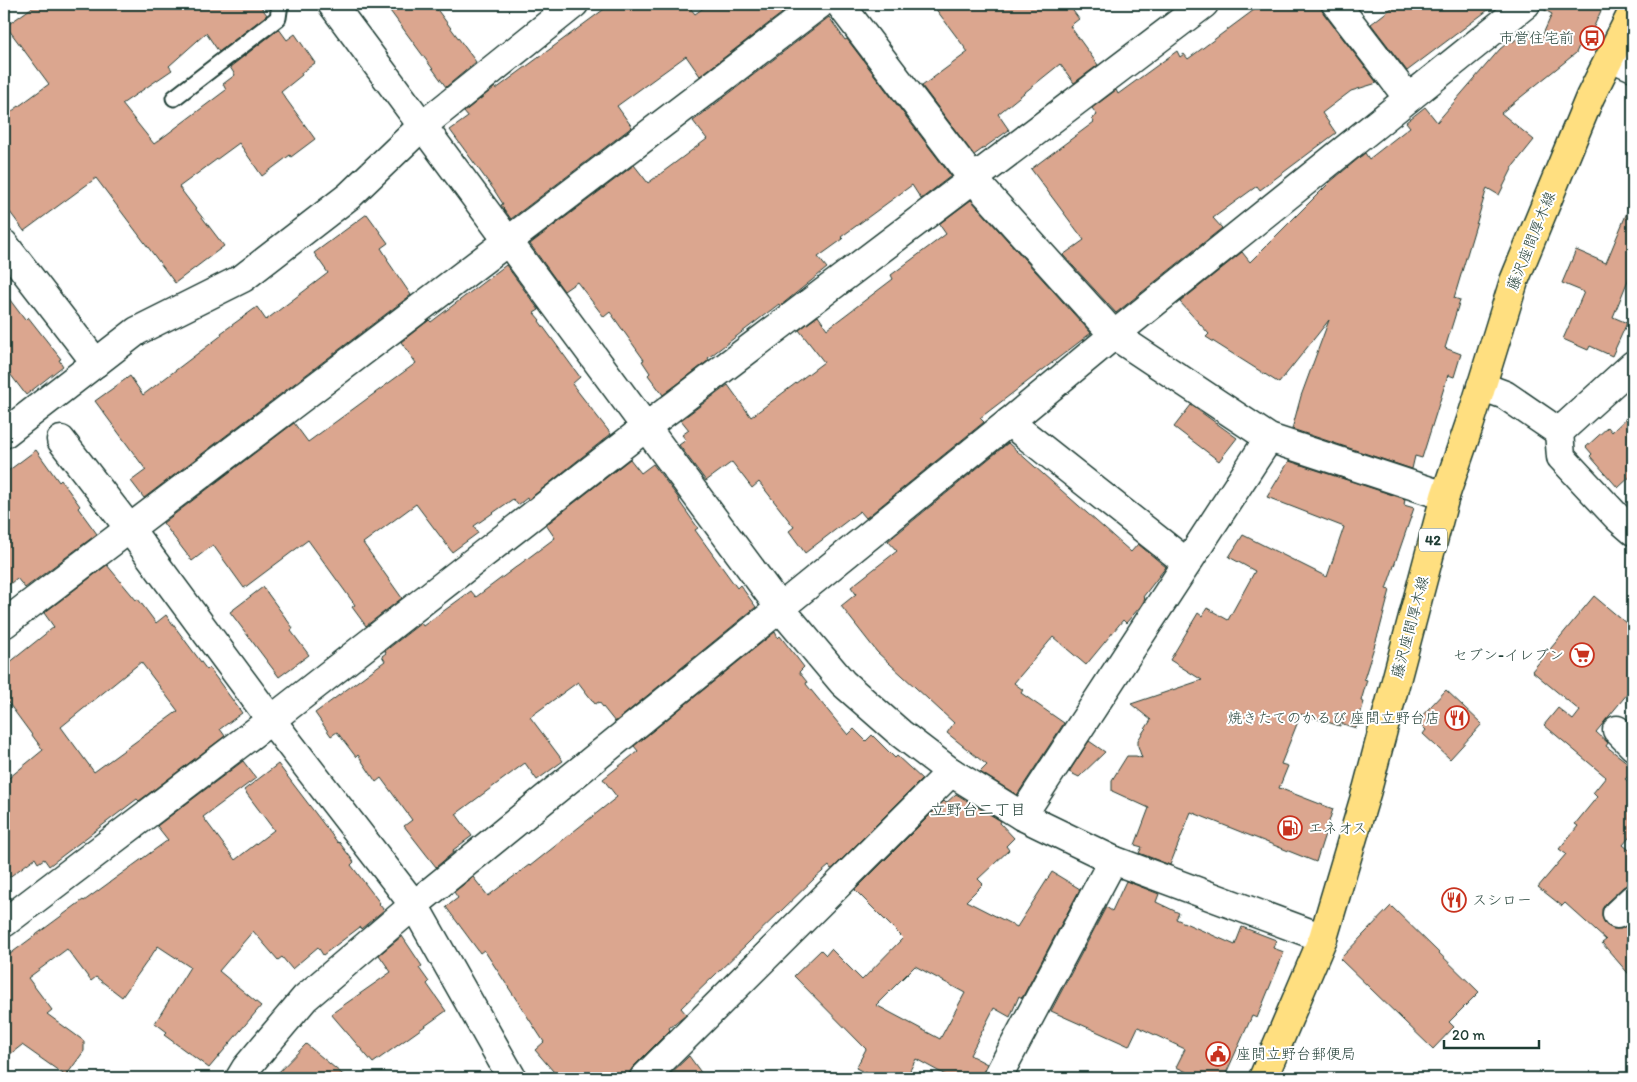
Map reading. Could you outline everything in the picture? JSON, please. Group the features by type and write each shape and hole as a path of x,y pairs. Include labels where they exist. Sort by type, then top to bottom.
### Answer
{"main road":[{"name":"藤沢座間厚木線","path":"1263,1078 1323,938 1370,781 1445,496 1482,386 1514,281 1590,97 1622,62 1633,12"}],"street":[{"path":"332,4 780,608 843,683 900,732 951,772 1022,816 1114,860 1323,938"},
{"path":"4,434 137,331 242,278 349,196 422,126 574,4"},
{"path":"4,624 820,4"},
{"path":"840,4 973,179 1114,334 1269,438 1445,496"},
{"path":"4,923 271,720 646,427 1204,4"},
{"path":"1336,4 1408,98"},
{"path":"240,1078 246,1068 305,998 414,904 1009,422 1114,334 1526,4"},
{"path":"4,244 96,363"},
{"path":"1558,432 1633,365"},
{"path":"1482,386 1505,395 1558,432 1561,457 1618,518 1633,531"},
{"path":"1009,422 1187,563"},
{"path":"1022,816 1269,438"},
{"path":"61,440 129,528 271,720 414,904 512,1078"},
{"path":"644,1078 951,772"},
{"path":"998,1078 1114,860"}],"lane":[{"path":"174,98 278,18 280,4"}],"building":[{"path":"37,4 259,4 267,15 219,52 206,33 169,66 172,70 122,104 154,144 226,90 223,84 235,75 230,67 279,29 287,40 295,34 315,63 281,92 315,139 262,176 239,143 179,187 224,246 175,283 96,178 24,231 4,204 4,117 49,84 6,26"},
{"path":"385,4 433,4 476,62 446,87"},
{"path":"611,4 687,4 695,14 709,4 794,4 700,76 686,56 617,106 632,127 511,219 501,205 503,204 494,190 450,130 468,117 464,112 495,87 496,89"},
{"path":"932,4 1068,4 1079,19 1070,26 1098,65 1074,83 1060,64 998,114 1009,130 974,155 922,86 968,52"},
{"path":"1262,4 1318,4 1377,83 1351,91 1322,113 1336,133 1260,190 1257,186 1213,218 1222,228 1116,313 1063,255 1084,240 1031,169 1094,122 1092,119 1097,115 1092,108 1116,90 1118,94 1177,51 1180,57 1184,54 1188,59"},
{"path":"1397,4 1496,4 1407,71 1371,24"},
{"path":"1541,4 1604,4 1591,33 1586,30 1576,53 1501,113 1534,140 1514,165 1499,195 1487,188 1454,298 1460,300 1445,348 1461,354 1454,377 1448,375 1422,458 1415,456 1412,469 1292,429 1301,396 1329,320 1279,383 1206,337 1209,334 1180,302 1242,252 1250,262 1330,182 1365,153 1369,159 1410,127 1406,122 1425,107 1437,122 1500,49 1511,40 1513,42 1528,29 1539,43 1552,14 1541,8"},
{"path":"829,17 951,176 921,199 912,185 841,237 843,239 818,257 827,268 780,306 779,304 708,358 709,360 663,395 648,375 650,373 642,361 644,360 610,312 604,317 577,282 564,291 530,244 634,165 648,183 707,139 693,121"},
{"path":"1633,198 1633,268 1613,317 1627,323 1612,356 1590,346 1588,350 1563,339 1584,292 1562,283 1576,250 1606,263"},
{"path":"971,200 1091,333 980,418 984,422 866,518 860,511 805,553 789,531 794,527 759,482 752,488 732,462 706,481 679,445 686,440 682,435 689,430 681,420 728,385 751,417 824,362 799,330 818,316 827,329 893,279 891,275 946,234 939,224"},
{"path":"367,214 388,243 381,248 411,295 144,498 131,481 146,470 95,401 130,376 143,395 257,307 266,320 328,273 314,253"},
{"path":"506,265 539,310 534,313 539,321 580,377 572,384 611,434 528,500 527,498 518,505 513,499 474,526 478,533 452,552 416,504 363,543 402,598 366,626 352,607 355,605 308,540 244,588 213,545 192,561 163,523 294,423 308,442 416,363 401,342 429,320 431,322"},
{"path":"4,292 25,320 28,317 61,359 59,360 63,366 26,395 4,366"},
{"path":"1191,405 1237,438 1219,461 1174,427"},
{"path":"1633,412 1633,474 1618,488 1590,456 1592,454 1586,447 1608,427 1612,432"},
{"path":"1008,443 1131,552 1138,544 1166,567 1143,597 1145,599 1140,607 1126,623 1123,620 1086,665 1053,637 1014,683 1023,690 1021,693 1064,723 1017,795 980,772 987,765 947,733 954,723 877,652 841,606 856,594 851,587 897,551 888,541"},
{"path":"36,450 59,482 61,480 80,506 78,508 97,534 25,588 17,578 4,589 4,474"},
{"path":"630,459 641,473 653,464 698,528 695,530 737,588 740,585 756,607 615,722 599,702 595,704 578,682 530,717 563,761 537,780 525,763 456,814 472,836 453,850 454,852 436,867 404,826 412,820 381,778 376,782 358,755 356,757 337,732 331,736 315,713 385,661 382,656 386,653 385,651 421,623 423,626 471,591 476,597 555,538 546,525"},
{"path":"1289,461 1405,499 1404,505 1414,508 1386,589 1390,590 1364,679 1367,680 1361,701 1364,702 1356,728 1340,723 1340,726 1301,714 1281,764 1288,766 1279,788 1333,809 1316,862 1191,812 1170,865 1139,853 1142,847 1135,845 1149,808 1112,791 1112,780 1127,756 1142,758 1138,740 1151,720 1131,704 1202,680 1170,660 1198,613 1202,616 1207,608 1228,620 1255,571 1229,557 1243,535 1327,577 1344,527 1267,497"},
{"path":"107,565 136,600 138,599 156,623 166,615 242,713 220,729 225,736 139,801 137,799 49,866 44,859 38,863 35,858 4,881 4,782 43,750 4,697 4,667 54,627 44,613","holes":["141,662 178,711 94,772 61,727"]},
{"path":"263,587 293,628 291,631 309,655 279,677 230,612"},
{"path":"1594,596 1633,629 1633,687 1596,732 1608,743 1606,746 1633,767 1633,771 1625,779 1633,786 1633,833 1623,845 1633,853 1633,884 1623,887 1606,903 1602,909 1602,917 1606,925 1613,929 1621,929 1633,920 1633,979 1602,943 1606,940 1565,903 1562,906 1538,887 1566,854 1559,849 1578,826 1575,824 1597,797 1593,793 1606,777 1544,725 1558,708 1573,720 1580,711 1532,671"},
{"path":"775,632 778,638 780,636 804,667 799,672 807,682 806,684 848,735 854,729 866,741 872,735 895,758 897,756 922,779 833,868 831,869 829,866 815,878 681,1008 686,1014 669,1028 670,1030 633,1067 629,1073 629,1078 559,1078 535,1050 544,1042 484,950 480,953 446,907 458,898 454,892 473,877 488,896 530,866 617,797 603,779 638,751 634,746"},
{"path":"1446,690 1482,724 1450,759 1423,734 1426,730 1417,721"},
{"path":"1089,741 1105,752 1079,777 1069,772"},
{"path":"243,761 256,778 203,817 235,860 274,830 244,790 278,764 354,862 351,865 384,910 361,929 360,927 323,955 318,947 292,969 282,957 278,960 253,931 219,971 261,1006 209,1068 164,1035 167,1032 155,1023 190,967 158,946 122,997 96,977 91,981 67,949 28,978 52,1010 47,1014 84,1041 84,1051 66,1076 22,1045 4,1059 4,945 10,954 168,840 157,826"},
{"path":"956,794 1001,821 1000,823 1014,838 1006,846 1009,850 978,879 983,884 966,901 1017,927 1052,872 1080,889 1022,998 1019,996 1010,1017 994,1008 970,1055 987,1064 981,1078 951,1078 916,1059 906,1078 875,1078 856,1068 866,1049 794,976 821,950 826,955 831,949 862,980 903,938 855,890 944,801 946,803","holes":["915,966 965,993 940,1039 876,1005"]},
{"path":"1126,881 1159,894 1156,902 1179,913 1176,919 1235,945 1242,927 1276,940 1273,948 1284,952 1257,1018 1252,1016 1224,1078 1200,1078 1176,1067 1185,1049 1138,1027 1129,1046 1051,1011 1106,907 1112,911"},
{"path":"1391,906 1479,992 1449,1022 1454,1027 1433,1049 1340,959"},
{"path":"402,936 422,966 419,968 429,982 427,984 446,1011 373,1063 331,1014 391,972 379,955"},
{"path":"306,1044 347,1078 273,1078"},
{"path":"689,1056 705,1078 666,1078"}],"place":[{"name":"市営住宅前","path":"1592,38"},
{"name":"セブン-イレブン","path":"1582,655"},
{"name":"焼きたてのかるび 座間立野台店","path":"1457,718"},
{"name":"エネオス","path":"1290,828"},
{"name":"スシロー","path":"1454,900"},
{"name":"座間立野台郵便局","path":"1218,1054"}],"district":[{"name":"立野台二丁目","path":"978,809"}]}
